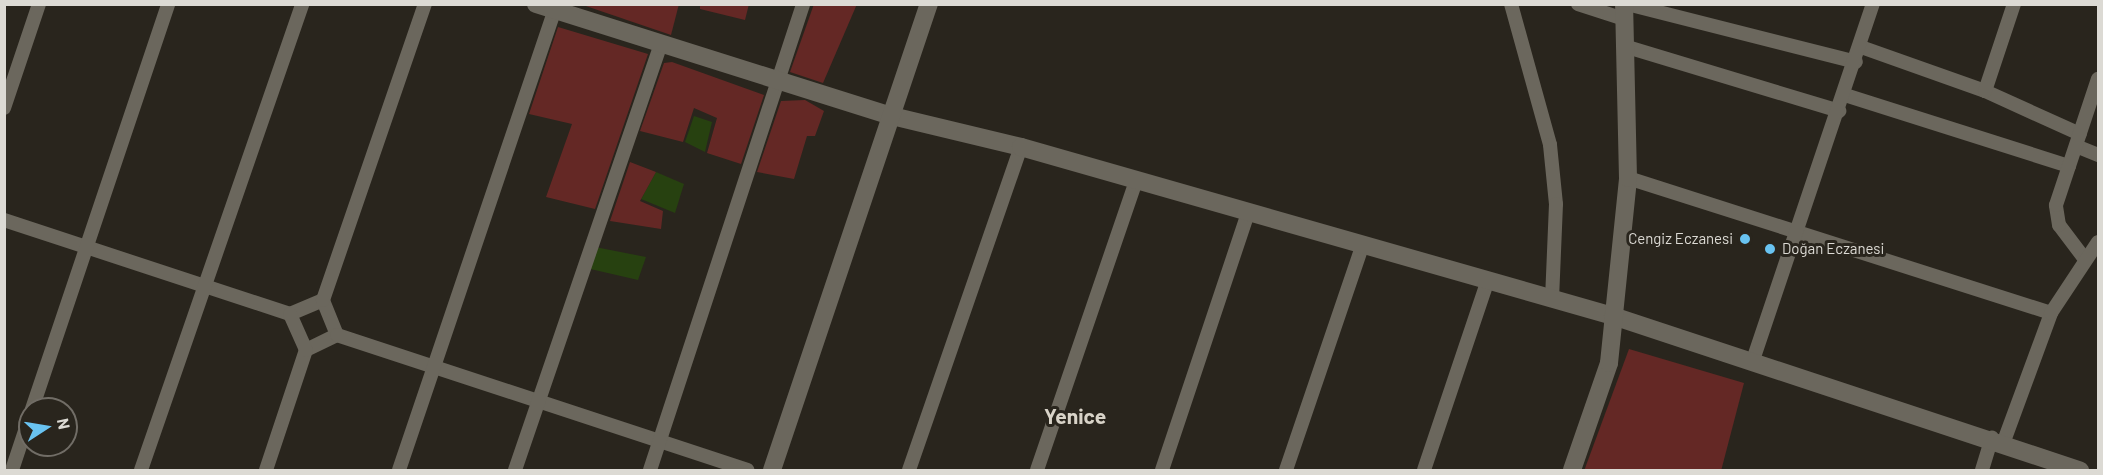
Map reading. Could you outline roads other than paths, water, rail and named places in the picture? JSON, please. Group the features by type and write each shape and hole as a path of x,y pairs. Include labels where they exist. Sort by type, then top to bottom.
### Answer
{"street":[{"path":"4,108 39,4"},
{"path":"36,397 168,4"},
{"path":"141,471 203,285 302,4"},
{"path":"337,335 323,300 425,4"},
{"path":"536,4 660,46 781,78 892,116 1021,147 1486,283 1613,316 1998,439 2080,471"},
{"path":"650,471 781,78 803,4"},
{"path":"772,471 929,4"},
{"path":"1512,4 1550,145 1556,204 1552,300"},
{"path":"1578,4 1625,9 1856,62"},
{"path":"1753,360 1845,95 1873,4"},
{"path":"1985,91 2014,4"},
{"path":"1572,471 1609,363 1628,178 1625,9"},
{"path":"399,471 554,11"},
{"path":"515,471 660,46"},
{"path":"1624,46 1839,111"},
{"path":"1861,47 1985,91 2078,140 2098,155"},
{"path":"2084,258 2059,225 2056,205 2098,80"},
{"path":"1845,95 2069,166"},
{"path":"909,471 1021,147"},
{"path":"1628,178 2051,313"},
{"path":"1037,471 1136,180"},
{"path":"1161,471 1248,213"},
{"path":"4,220 290,314 323,300"},
{"path":"1982,471 1998,439 2051,313 2084,258 2098,242"},
{"path":"1286,471 1362,247"},
{"path":"1424,471 1486,283"},
{"path":"266,471 306,350 290,314"},
{"path":"306,350 337,335 660,440 747,471"},
{"path":"12,471 18,453"}],"place":[{"name":"Cengiz Eczanesi","path":"1745,239"},
{"name":"Doğan Eczanesi","path":"1770,249"}],"district":[{"name":"Yenice","path":"1075,416"}]}
